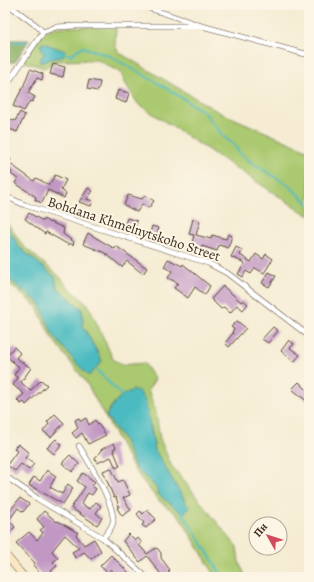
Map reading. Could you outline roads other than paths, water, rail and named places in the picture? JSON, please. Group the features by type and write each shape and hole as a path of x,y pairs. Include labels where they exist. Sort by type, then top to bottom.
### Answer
{"street":[{"path":"9,5 43,32"},
{"path":"140,5 202,26 309,55"},
{"path":"5,87 43,32 65,26 202,26"},
{"name":"Bohdana Khmelnytskoho Street","path":"5,196 25,205 208,263 227,273 309,336"},
{"path":"79,446 96,474 112,514 113,522 103,538"},
{"path":"5,476 103,538 146,577"},
{"path":"5,554 24,577"}],"water":[{"path":"44,43 65,51 62,57 41,63 39,59 44,55 40,44"},
{"path":"5,223 19,247 55,277 57,287 82,309 83,326 102,361 89,376 53,335 40,304 5,276"},
{"path":"133,390 139,391 145,401 155,450 189,508 183,514 158,494 156,487 136,469 123,439 106,416 117,400 124,394"}],"waterway":[{"path":"5,42 27,42"},
{"path":"63,53 72,55 78,49 83,47 110,56 163,86 204,112 223,136 235,146 239,153 288,185 309,204"},
{"path":"94,367 123,397"},
{"path":"182,512 223,577"}]}
